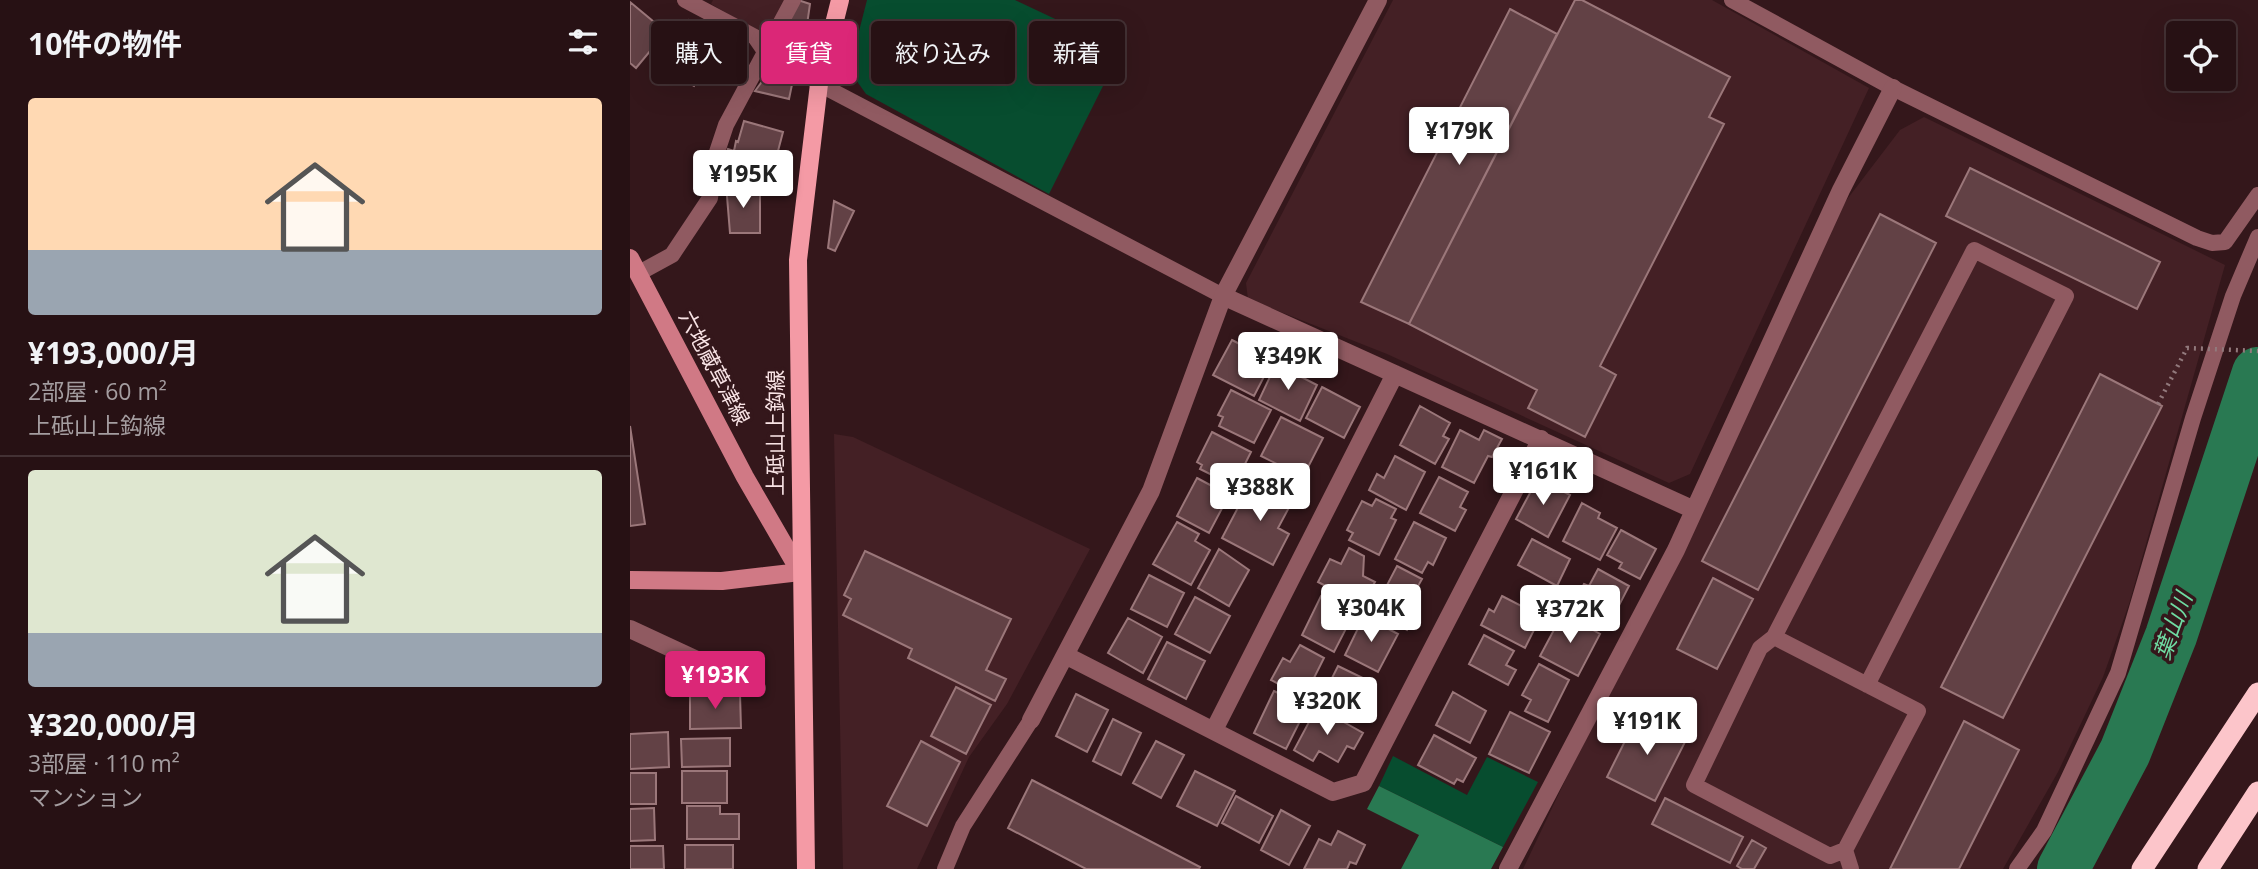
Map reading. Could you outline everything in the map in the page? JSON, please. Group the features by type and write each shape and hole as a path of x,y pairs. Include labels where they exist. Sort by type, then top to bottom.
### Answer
{"highway":[{"path":"2143,869 2258,693"},
{"path":"2208,869 2258,792"}],"main road":[{"name":"上砥山上鈎線","path":"835,21 840,0"},
{"name":"上砥山上鈎線","path":"806,869 798,260 819,84"},
{"name":"六地蔵草津線","path":"634,266 745,477 800,572"},
{"path":"630,580 722,581 800,572"}],"street":[{"path":"1031,720 1151,491 1223,296 1378,0"},
{"path":"1508,869 1676,550 1692,509 1840,190 1893,88"},
{"path":"1223,296 1692,509"},
{"path":"1214,730 1395,374"},
{"path":"1065,655 1333,792 1363,783 1541,439"},
{"path":"630,629 757,688"}],"lane":[{"path":"685,0 755,37 761,46"},
{"path":"782,21 793,0"},
{"path":"1732,0 1893,88 2212,243 2225,242 2258,195"},
{"path":"634,266 672,254 710,198 716,155 726,125 761,62"},
{"path":"819,84 1223,296"},
{"path":"2017,869 2044,831 2118,673 2193,418 2233,296 2258,237"},
{"path":"1774,637 1867,685 1919,711 1845,850 1830,856 1694,785 1760,648 1774,637 1974,250 2066,296 1867,685"},
{"path":"945,869 963,826 1031,720"},
{"path":"1845,850 1851,869"}],"path":[{"path":"2158,404 2187,348 2258,351"}],"shaded area":[{"path":"713,0 787,0 777,21 761,21 761,33 747,25 747,21 740,21 711,4"},
{"path":"867,0 1015,0 1060,21 1029,21 1029,84 1104,84 1049,194 866,94 857,81 857,39"},
{"path":"1393,0 1712,0 1869,88 1690,474 1669,483 1387,354 1248,299 1246,283"},
{"path":"1924,117 2225,265 2129,604 2103,677 2058,772 2003,869 1523,869 1572,766 1676,567 1845,202 1900,130"},
{"path":"834,434 853,437 1090,549 1007,704 969,757 917,869 843,869"},
{"path":"1393,756 1467,795 1487,757 1538,782 1503,847 1379,786"},
{"path":"1379,786 1503,847 1491,869 1401,869 1419,835 1367,809"}],"building":[{"path":"798,0 810,4 808,21 788,21"},
{"path":"1575,0 1582,0 1730,77 1709,117 1724,124 1600,366 1616,375 1585,437 1528,408 1537,390 1409,324"},
{"path":"630,2 653,21 651,50 636,68 630,63"},
{"path":"1510,9 1557,34 1409,324 1361,302"},
{"path":"761,83 792,84 789,99 755,91"},
{"path":"744,121 783,132 768,189 721,177 728,149 734,151"},
{"path":"1970,168 2160,262 2137,309 1946,216"},
{"path":"741,183 741,193 760,193 760,233 730,233 726,184"},
{"path":"834,201 854,211 835,251 828,248"},
{"path":"1880,214 1936,243 1758,590 1702,561"},
{"path":"1232,340 1272,361 1254,396 1213,375"},
{"path":"1276,364 1317,385 1300,421 1259,400"},
{"path":"2100,374 2162,406 2003,718 1941,687"},
{"path":"1322,387 1360,407 1344,438 1306,418"},
{"path":"1231,390 1271,410 1254,443 1219,426 1223,417 1218,415"},
{"path":"1420,406 1450,423 1443,436 1449,439 1435,464 1400,445"},
{"path":"1281,417 1323,438 1303,477 1261,456"},
{"path":"630,426 645,524 630,526"},
{"path":"1460,430 1479,440 1484,430 1502,439 1492,457 1488,456 1474,483 1442,467"},
{"path":"1212,432 1251,452 1234,486 1200,469 1202,465 1197,462"},
{"path":"1395,456 1425,472 1406,510 1369,490 1377,474 1384,478"},
{"path":"1439,477 1468,492 1460,507 1466,510 1455,531 1420,513"},
{"path":"1197,478 1229,495 1209,533 1177,516"},
{"path":"1538,478 1570,495 1548,537 1516,519"},
{"path":"1253,479 1293,500 1278,528 1289,534 1273,565 1222,538"},
{"path":"1376,499 1396,509 1391,518 1396,520 1379,555 1349,540 1353,533 1347,530 1362,501 1372,506"},
{"path":"1582,503 1600,513 1598,518 1617,528 1600,560 1563,541"},
{"path":"1177,522 1199,534 1195,541 1210,550 1191,585 1153,564"},
{"path":"1414,522 1446,538 1433,565 1428,562 1422,573 1395,559"},
{"path":"1621,530 1656,549 1640,579 1619,568 1622,563 1607,555"},
{"path":"1532,539 1570,559 1557,586 1518,565"},
{"path":"1349,548 1364,556 1363,576 1375,582 1362,605 1318,582 1330,559 1341,564"},
{"path":"1219,549 1249,570 1229,606 1198,588"},
{"path":"865,551 1011,619 986,670 1006,679 995,701 908,658 912,649 843,615 851,599 844,595"},
{"path":"1397,566 1422,579 1408,604 1418,609 1407,630 1373,612"},
{"path":"1598,569 1629,586 1613,617 1605,613 1600,623 1571,608 1584,584 1589,586"},
{"path":"1149,575 1184,593 1167,627 1131,609"},
{"path":"1713,578 1753,599 1717,669 1677,649"},
{"path":"1321,596 1354,613 1334,652 1302,635"},
{"path":"1502,596 1541,616 1525,648 1481,625 1489,609 1494,612"},
{"path":"1195,597 1230,616 1210,653 1175,634"},
{"path":"1563,613 1600,634 1578,676 1540,656"},
{"path":"1364,616 1398,634 1378,672 1345,655"},
{"path":"1128,618 1162,637 1143,673 1108,653"},
{"path":"1484,635 1514,651 1506,665 1516,670 1508,685 1469,664"},
{"path":"1167,642 1205,661 1186,699 1148,679"},
{"path":"1300,645 1324,658 1304,698 1271,680 1283,658 1290,662"},
{"path":"1539,664 1569,680 1548,722 1525,711 1531,700 1522,695"},
{"path":"1338,666 1371,682 1358,708 1354,706 1349,718 1319,704"},
{"path":"956,687 991,705 966,754 931,736"},
{"path":"1274,691 1307,707 1286,749 1254,733"},
{"path":"1453,692 1486,711 1470,743 1436,725"},
{"path":"690,694 740,694 741,728 690,729"},
{"path":"1076,694 1108,710 1087,752 1056,736"},
{"path":"1317,707 1363,733 1354,749 1347,746 1338,762 1319,751 1313,761 1294,750"},
{"path":"1510,712 1550,732 1529,773 1489,754"},
{"path":"1639,713 1687,738 1655,801 1607,777"},
{"path":"1113,719 1141,733 1121,775 1093,761"},
{"path":"1964,721 2019,750 1959,869 1890,869"},
{"path":"668,732 669,767 630,769 630,734"},
{"path":"1434,735 1476,758 1463,782 1457,779 1454,784 1418,765"},
{"path":"730,738 730,766 682,767 681,739"},
{"path":"921,741 960,762 927,826 887,806"},
{"path":"1156,741 1184,755 1161,798 1133,783"},
{"path":"682,771 727,771 727,803 682,803"},
{"path":"1195,771 1235,791 1217,826 1177,806"},
{"path":"630,773 656,773 656,804 630,804"},
{"path":"1032,780 1200,867 1199,869 1086,869 1008,828"},
{"path":"1236,796 1273,816 1259,843 1222,823"},
{"path":"1665,798 1743,837 1730,863 1652,824"},
{"path":"687,806 720,806 720,814 739,814 739,839 687,839"},
{"path":"654,808 655,840 630,841 630,809"},
{"path":"1281,810 1310,826 1289,865 1261,850"},
{"path":"1338,831 1365,845 1356,864 1350,862 1347,869 1304,869 1319,839 1331,845"},
{"path":"1752,840 1766,848 1754,869 1742,869 1737,866"},
{"path":"685,845 733,845 733,869 685,869"},
{"path":"630,846 663,846 664,869 630,869"}],"waterway":[{"name":"葉山川","path":"2063,869 2125,752 2171,636 2258,373"}]}
